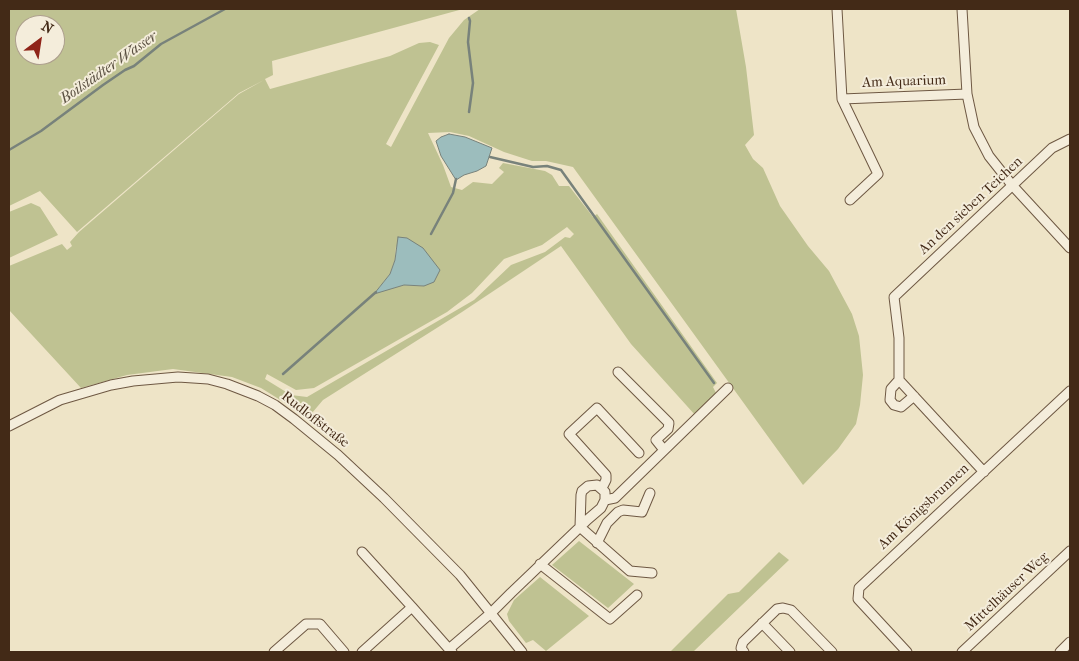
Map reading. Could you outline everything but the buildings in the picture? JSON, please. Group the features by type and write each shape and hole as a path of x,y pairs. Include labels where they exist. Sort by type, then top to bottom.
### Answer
{"street":[{"name":"Am Aquarium","path":"837,9 842,98 878,174 850,200"},
{"path":"962,9 967,94 974,127 989,156 1012,185 1070,248"},
{"name":"Am Aquarium","path":"842,98 967,94"},
{"name":"An den sieben Teichen","path":"900,380 899,338 894,297 1052,148 1070,138"},
{"path":"618,372 668,423 668,429 656,440 664,450"},
{"name":"Rudloffstraße","path":"9,426 60,400 132,381 178,377 208,379 245,390 275,405 338,455 384,498 460,575 522,652"},
{"path":"914,396 901,407 894,405 890,400 891,389 900,380 984,472"},
{"path":"605,500 616,498 728,388"},
{"name":"Am Königsbrunnen","path":"907,652 858,599 859,588 1070,391"},
{"path":"602,488 606,475 569,434 597,408 639,453"},
{"path":"362,552 450,651 540,564 580,527 601,508 605,500 605,492 602,488 592,484 582,491 580,527 630,571 652,573"},
{"path":"597,543 607,523 618,512 623,510 642,512 650,493"},
{"name":"Mittelhäuser Weg","path":"962,652 1070,551"},
{"path":"540,564 610,619 637,594"},
{"path":"362,652 412,607"},
{"path":"744,652 741,648 743,642 777,609 787,608 832,652"},
{"path":"762,623 790,652"},
{"path":"274,652 306,624 320,624 344,652"},
{"path":"1060,652 1070,642"}],"green space":[{"path":"9,9 463,9 272,61 273,75 265,79 270,89 390,56 419,43 430,42 439,45 386,144 391,147 449,38 464,20 480,9 736,9 746,67 754,135 745,145 753,159 763,168 780,206 808,246 829,271 852,314 859,336 863,375 856,424 838,449 803,485 573,167 546,161 532,161 504,152 469,136 450,132 428,133 451,187 462,190 473,182 492,184 504,172 499,168 503,163 545,171 552,175 559,186 569,186 593,217 597,214 717,383 713,387 717,395 696,416 631,344 561,246 462,312 323,400 312,413 303,414 261,388 232,377 173,369 127,375 81,388 9,310 9,266 62,244 67,250 72,246 70,242 79,232 239,94 264,80 239,93 77,232 40,191 9,206","holes":["567,227 574,234 570,238 565,237 545,252 511,265 474,300 307,397 291,395 265,379 267,374 296,390 314,388 447,312 472,293 504,259 542,245","396,246 424,286 404,285 375,293 390,274 395,260"]},
{"path":"31,203 40,207 58,235 9,258 9,212"},
{"path":"579,541 634,584 608,608 552,565"},
{"path":"779,552 789,560 695,652 670,652 728,594 739,592"},
{"path":"540,577 589,616 546,651 533,640 526,643 509,621 507,614 514,600"}],"water":[{"path":"449,134 465,137 492,148 486,166 456,180 441,156 436,141"},
{"path":"398,237 407,238 423,248 440,270 434,282 424,286 404,285 374,294 390,274 395,260"}],"waterway":[{"name":"Boilstädter Wasser","path":"9,150 41,131 103,85 134,66 161,44 225,9"},
{"path":"469,18 468,42 473,83 469,112"},
{"path":"490,157 533,167 547,166 561,170 714,383"},
{"path":"431,234 453,193 456,179"},
{"path":"283,374 376,292"}]}
